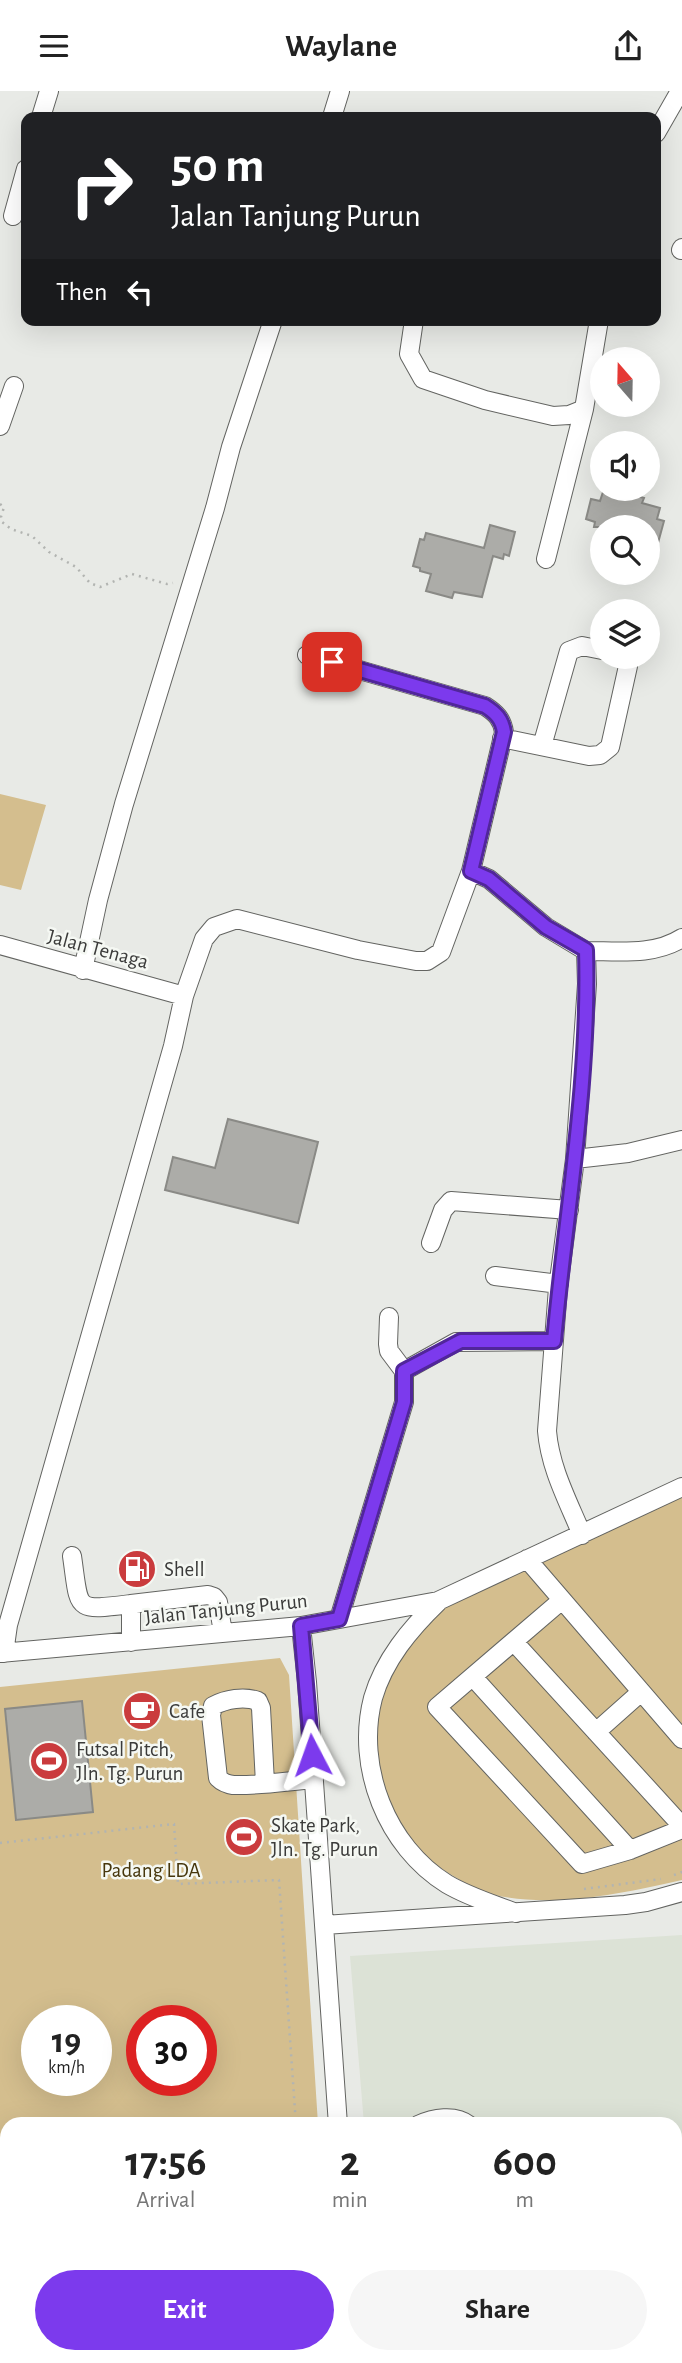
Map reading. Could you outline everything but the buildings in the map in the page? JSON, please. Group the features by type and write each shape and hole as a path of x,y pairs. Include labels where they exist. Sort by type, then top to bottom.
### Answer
{"street":[{"path":"43,112 49,91"},
{"path":"334,112 340,91"},
{"path":"661,124 680,91"},
{"path":"13,216 21,187"},
{"path":"83,969 124,804 215,508 231,447 271,326"},
{"path":"413,326 409,354 423,379 485,400 553,417 584,409"},
{"path":"546,559 584,409 598,326"},
{"path":"0,426 14,386"},
{"path":"542,746 569,651 582,646 590,648"},
{"path":"2,1653 173,1046 184,996 204,939 214,927 237,919 310,939 415,961 434,958 440,951 471,871 502,738 503,723 496,713 485,706 307,655"},
{"path":"502,738 589,756 600,755 610,747 627,669"},
{"path":"471,871 489,879 546,927 586,950 638,952 681,939"},
{"name":"Jalan Tenaga","path":"0,946 184,996"},
{"path":"582,1535 549,1449 547,1431 559,1284 575,1159 587,984 586,950"},
{"path":"575,1159 628,1153 682,1140"},
{"path":"431,1243 443,1210 451,1201 569,1210"},
{"path":"495,1276 559,1284"},
{"path":"339,1619 404,1402 404,1371 389,1351 389,1317"},
{"path":"404,1371 461,1341 554,1341"},
{"name":"Jalan Tanjung Purun","path":"2,1653 301,1626 438,1601 682,1487"},
{"path":"72,1556 79,1601 85,1607 97,1608 208,1595 215,1597 218,1602 222,1633"},
{"path":"527,1559 682,1739"},
{"path":"514,1642 682,1827 629,1850 582,1864 437,1707 562,1600"},
{"path":"438,1601 415,1625 391,1657 373,1698 368,1745 374,1783 383,1809 403,1845 423,1867 473,1898 516,1913"},
{"path":"131,1604 131,1642"},
{"path":"301,1626 337,2117"},
{"path":"472,1677 629,1850"},
{"path":"596,1732 641,1692"},
{"path":"265,1783 261,1708 258,1701 250,1698 223,1701 214,1706 211,1715 218,1778 222,1783 232,1785 265,1783 314,1779"},
{"path":"324,1925 625,1905 682,1892"}],"path":[{"path":"0,504 4,507 2,522 11,529 32,536 49,552 76,567 90,583 100,587 132,575 167,584 192,581"},
{"path":"0,1843 174,1824 178,1884 279,1880 295,2117"},
{"path":"581,1890 665,1878 682,1872"}],"shaded area":[{"path":"682,1935 682,2117 363,2117 350,1956"}],"green space":[{"path":"0,794 46,805 21,890 0,885"},
{"path":"682,1496 682,1880 633,1891 553,1900 502,1896 472,1887 432,1861 412,1841 385,1794 376,1740 379,1712 395,1663 447,1604"},
{"name":"Padang LDA","path":"280,1658 289,1675 318,2117 0,2117 0,1687"}],"place":[{"name":"Shell","path":"137,1569"},
{"name":"Cafe","path":"142,1711"},
{"name":"Futsal Pitch, Jln. Tg. Purun","path":"49,1761"},
{"name":"Skate Park, Jln. Tg. Purun","path":"244,1837"}],"route":[{"path":"312,1755 301,1626 339,1619 404,1402 404,1371 456,1342 554,1341 558,1288 575,1159 587,984 586,950 546,927 489,879 471,871 504,732 503,723 496,713 485,706 332,662"}]}
